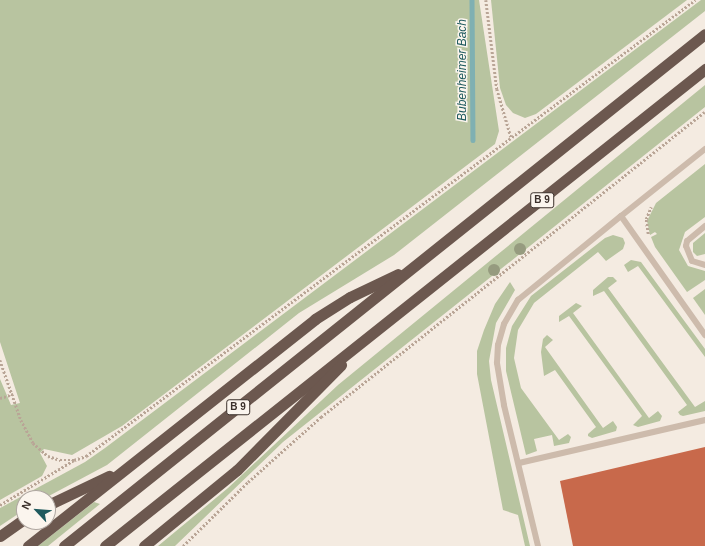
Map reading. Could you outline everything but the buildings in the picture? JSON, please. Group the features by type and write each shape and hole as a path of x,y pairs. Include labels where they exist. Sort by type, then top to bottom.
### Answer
{"highway":[{"name":"B 9","path":"64,546 705,34"},
{"name":"B 9","path":"105,546 705,69"},
{"path":"28,546 315,319 375,284 412,268"},
{"path":"144,546 237,470 377,329"},
{"path":"56,500 80,488 121,472"},
{"path":"0,536 16,525"}],"lane":[{"path":"538,546 497,363 498,345 504,324 518,300 537,282 705,149"},
{"path":"621,216 705,335"},
{"path":"705,226 687,241 686,246 692,261 705,265"},
{"path":"519,463 705,420"}],"path":[{"path":"486,0 497,89 511,137"},
{"path":"0,505 74,460 86,456 135,421 695,0"},
{"path":"183,546 248,482 321,416 705,112"},
{"path":"650,241 646,219 652,204"},
{"path":"0,360 33,443 48,456 74,460"},
{"path":"0,398 13,394"}],"green space":[{"path":"0,0 479,0 499,131 495,144 122,426 72,455 44,449 40,453 47,466 42,476 0,500 0,379 11,405 20,403 0,342"},
{"path":"491,0 687,0 536,114 525,118 513,113 506,105 500,88"},
{"path":"701,0 705,0 705,11 394,255 299,313 107,465 56,492 56,490 33,490 85,462"},
{"path":"705,85 705,107 283,442 175,546 158,546 228,488 338,385"},
{"path":"705,164 705,217 685,232 679,250 688,266 705,271 705,280 687,292 655,247 651,237 657,234 655,232 650,235 647,221 656,203"},
{"path":"705,233 705,254 697,256 693,252 693,243"},
{"path":"613,235 623,238 625,243 623,249 606,261 598,252 534,303 518,330 514,358 521,388 559,440 568,434 571,437 569,443 554,446 552,435 534,439 537,451 526,455 506,371 506,348 512,326 531,296 605,238"},
{"path":"631,260 641,262 705,349 705,357 638,266 628,272 624,265"},
{"path":"608,277 613,277 617,281 608,288 695,407 705,401 705,411 683,416 680,415 678,412 687,405 604,291 593,296 593,290"},
{"path":"510,282 515,290 496,323 489,361 491,380 530,546 525,546 518,515 503,510 477,374 477,351 484,330 495,304"},
{"path":"705,289 705,315 693,298"},
{"path":"576,303 582,306 573,313 649,418 658,411 662,416 660,421 638,427 633,425 642,416 569,316 559,322 559,316"},
{"path":"547,335 553,340 545,347 603,428 613,421 617,427 616,431 592,438 588,436 588,434 596,427 555,370 544,376 541,352 543,339"},
{"path":"16,499 16,515 0,526 0,508"},
{"path":"94,502 100,504 48,546 38,546"}],"waterway":[{"name":"Bubenheimer Bach","path":"472,0 473,140"}]}
